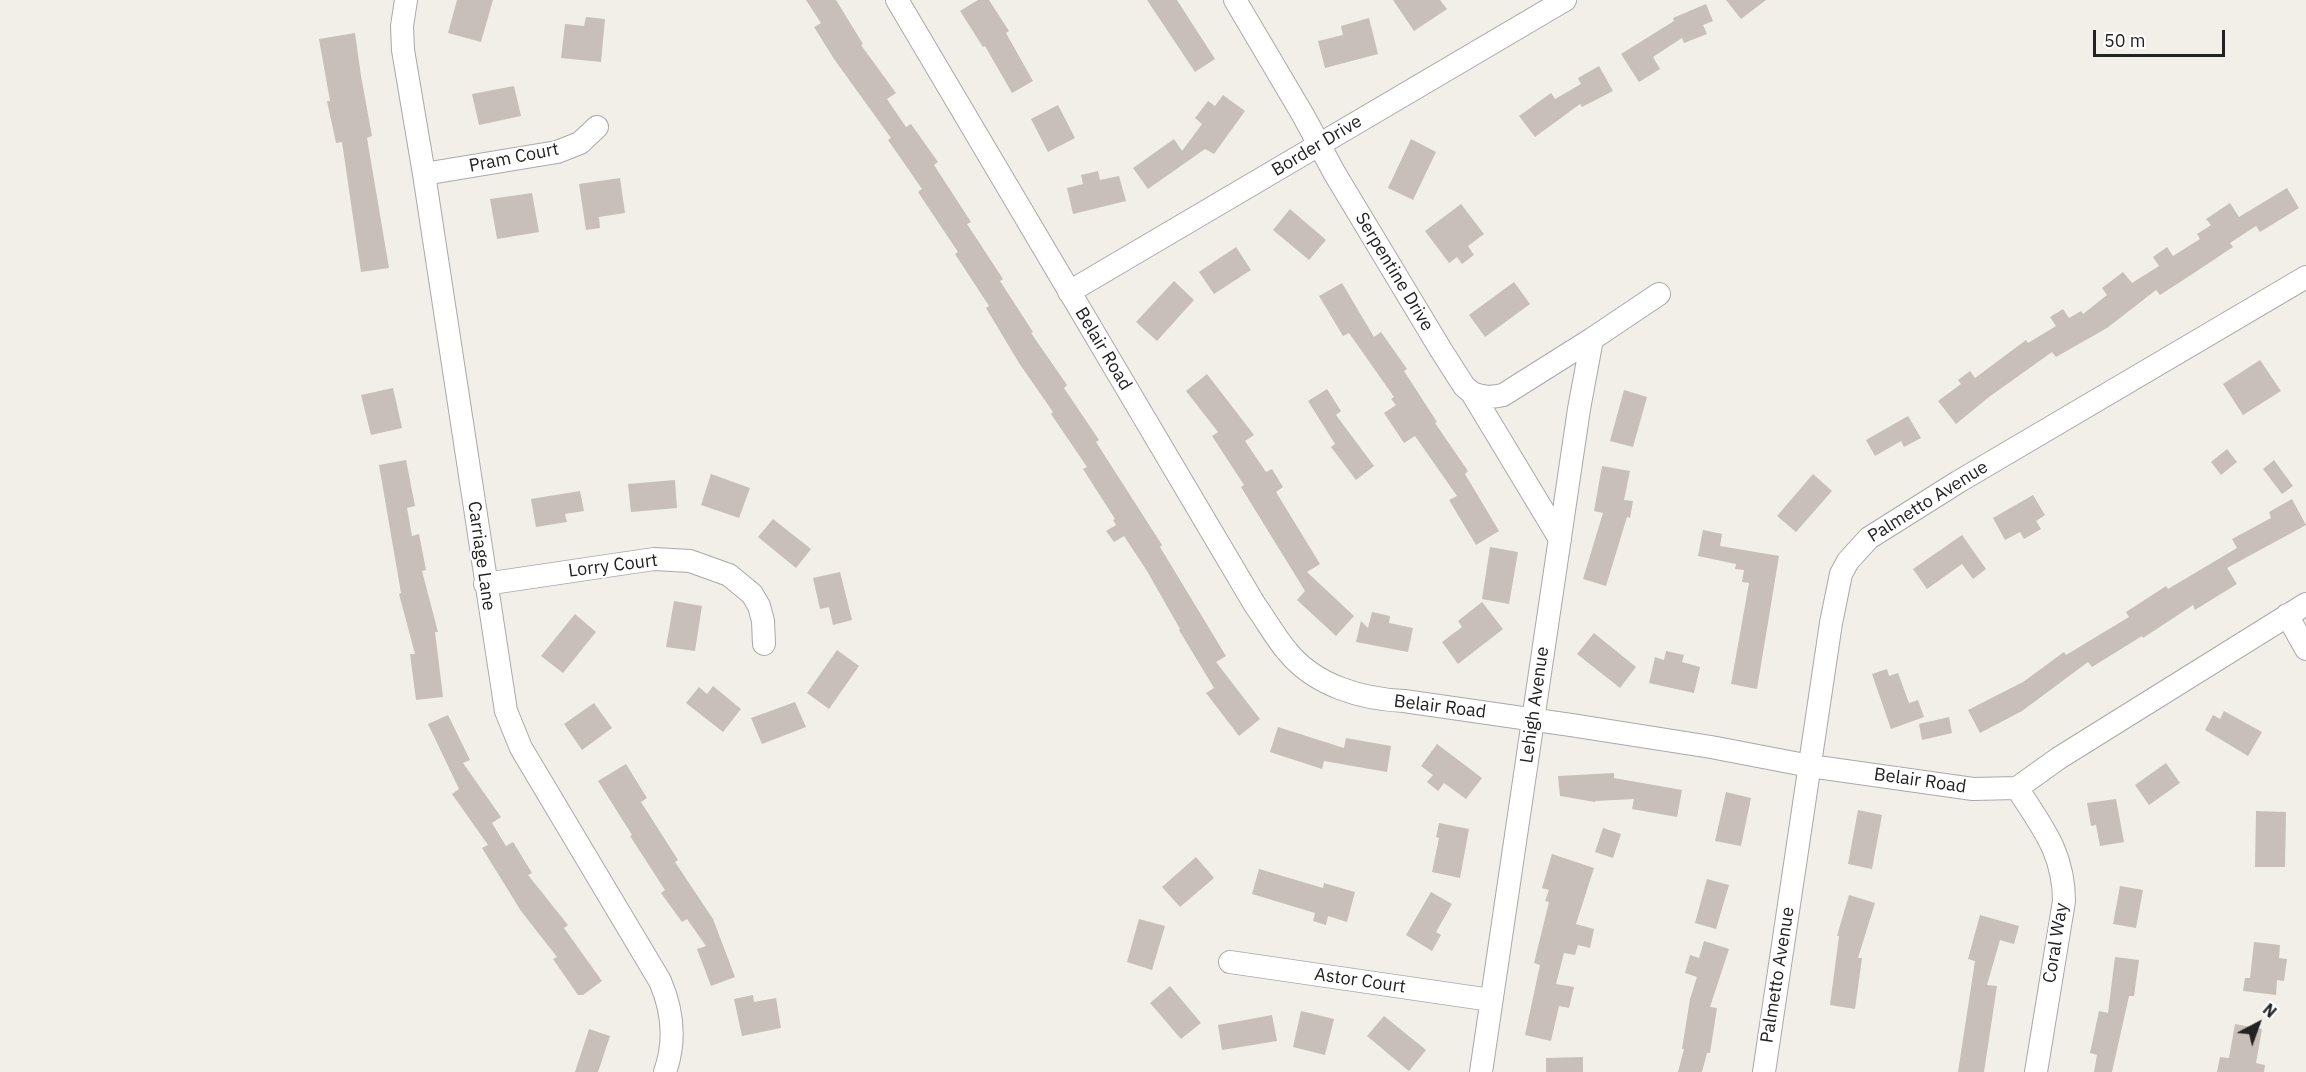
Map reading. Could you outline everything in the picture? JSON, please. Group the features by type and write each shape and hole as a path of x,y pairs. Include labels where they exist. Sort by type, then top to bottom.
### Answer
{"street":[{"name":"Carriage Lane","path":"406,0 402,26 402,50 424,174 501,688 512,730 665,994 672,1029 672,1047 665,1072"},
{"name":"Belair Road","path":"897,0 1255,605 1288,653 1325,682 1364,697 1711,747 1810,766 1973,789 2017,789"},
{"name":"Serpentine Drive","path":"1235,0 1441,350 1464,386 1472,393 1560,539"},
{"name":"Border Drive","path":"1069,292 1565,0"},
{"name":"Pram Court","path":"424,174 557,152 580,143 597,127"},
{"name":"Palmetto Avenue","path":"1764,1072 1837,589 1848,561 1857,548 1869,538 1959,482 2306,277"},
{"path":"1472,393 1482,397 1503,395 1659,294"},
{"name":"Lehigh Avenue","path":"1480,1072 1579,409 1592,339"},
{"name":"Lorry Court","path":"485,584 654,559 690,561 729,575 752,594 759,606 763,621 764,644"},
{"path":"2017,789 2059,758 2297,610 2306,649"},
{"name":"Coral Way","path":"2017,789 2059,859 2064,886 2064,902 2036,1072"},
{"name":"Astor Court","path":"1230,962 1491,1000"}],"building":[{"path":"457,0 493,0 481,42 448,33"},
{"path":"806,0 836,0 863,44 861,45 896,93 887,99 906,127 911,124 938,162 934,165 971,222 967,224 1003,279 1000,281 1033,332 1031,333 1067,385 1064,388 1099,440 1096,442 1162,545 1160,547 1226,656 1216,662 1260,719 1239,736 1206,693 1214,688 1147,571 1124,536 1114,542 1106,531 1116,525 1113,520 1115,519 1083,469 1087,467 1051,414 1053,412 1019,363 986,308 989,306 955,254 958,252 918,192 922,189 888,140 891,138 834,59 814,27 821,23"},
{"path":"978,0 989,0 1009,31 1006,33 1033,81 1012,93 985,46 983,47 960,11"},
{"path":"1147,0 1177,0 1215,59 1195,72"},
{"path":"1393,0 1440,0 1447,9 1414,31"},
{"path":"1726,0 1766,0 1741,19"},
{"path":"1706,4 1713,21 1703,25 1707,34 1684,43 1682,38 1653,57 1660,69 1639,82 1621,54 1674,21 1673,18"},
{"path":"586,17 605,19 601,62 561,58 565,24 584,26"},
{"path":"1369,18 1378,54 1325,68 1318,41 1343,35 1341,26"},
{"path":"355,33 372,136 367,138 389,268 361,272 342,142 336,143 327,101 330,101 319,39"},
{"path":"1599,66 1613,91 1582,107 1580,104 1535,137 1519,116 1551,93 1555,99 1581,84 1578,78"},
{"path":"514,86 521,116 479,125 472,94"},
{"path":"1223,95 1245,111 1214,154 1205,149 1148,189 1133,168 1174,139 1182,151 1202,124 1195,118 1208,101 1215,106"},
{"path":"1058,105 1075,138 1048,152 1031,119"},
{"path":"1411,139 1436,152 1413,200 1388,188"},
{"path":"1098,171 1100,180 1119,176 1126,201 1073,214 1067,188 1083,184 1081,175"},
{"path":"620,178 625,213 599,217 600,228 586,230 579,184"},
{"path":"2287,188 2299,208 2260,232 2256,226 2230,243 2233,247 2160,295 2156,290 2107,328 2056,357 2052,352 1956,424 1938,401 1961,384 1958,380 1970,371 1975,378 2026,340 2028,343 2056,326 2050,317 2063,309 2069,318 2081,311 2083,314 2107,295 2102,288 2123,272 2132,283 2159,266 2153,257 2167,247 2173,256 2200,239 2197,234 2211,225 2206,219 2230,203 2239,217"},
{"path":"532,193 539,232 497,239 490,199"},
{"path":"1461,204 1484,234 1468,246 1474,255 1462,264 1457,257 1449,263 1425,231"},
{"path":"1290,209 1326,240 1309,260 1273,230"},
{"path":"1236,247 1251,270 1214,294 1199,272"},
{"path":"1174,281 1194,300 1157,341 1136,322"},
{"path":"1514,282 1530,304 1485,337 1469,315"},
{"path":"1342,283 1374,337 1381,332 1407,369 1404,371 1437,422 1435,423 1468,471 1465,474 1499,531 1476,545 1449,500 1457,496 1415,436 1404,443 1384,413 1396,405 1391,399 1394,397 1349,333 1343,336 1319,296"},
{"path":"2260,360 2281,391 2243,415 2223,384"},
{"path":"1207,374 1254,435 1245,441 1266,472 1272,469 1283,487 1276,492 1320,564 1307,572 1354,616 1336,636 1297,600 1305,591 1241,487 1244,485 1212,436 1218,432 1186,391"},
{"path":"393,388 402,428 371,435 361,395"},
{"path":"1327,389 1341,411 1336,415 1374,466 1356,480 1331,447 1335,444 1308,401"},
{"path":"1624,390 1647,397 1633,447 1610,441"},
{"path":"1908,416 1921,438 1904,447 1901,441 1875,456 1866,440"},
{"path":"2227,449 2237,462 2221,475 2211,462"},
{"path":"406,460 415,506 407,508 412,536 419,534 426,570 422,571 438,632 435,632 443,697 416,700 410,654 415,654 399,594 401,593 379,465"},
{"path":"2274,460 2293,486 2282,494 2263,469"},
{"path":"1602,466 1630,471 1624,500 1633,501 1630,518 1627,517 1606,586 1583,579 1603,513 1594,511"},
{"path":"711,474 750,488 739,518 701,505"},
{"path":"1813,474 1832,491 1796,532 1777,516"},
{"path":"675,480 677,508 631,512 628,484"},
{"path":"580,491 584,511 565,514 567,522 536,527 531,499"},
{"path":"2033,495 2045,515 2036,521 2041,529 2024,539 2020,532 2005,540 1993,518"},
{"path":"2292,499 2306,525 2227,568 2237,584 2195,610 2193,605 2143,638 2142,636 2092,667 2088,662 2022,711 1980,733 1968,710 2023,682 2064,652 2066,655 2129,617 2126,612 2166,586 2168,589 2237,548 2232,539 2271,518 2269,512"},
{"path":"773,519 811,549 796,568 758,537"},
{"path":"1703,530 1722,534 1720,546 1779,556 1757,689 1731,684 1749,583 1742,582 1744,570 1735,569 1736,564 1698,556"},
{"path":"1962,535 1986,569 1973,579 1962,564 1927,589 1913,569"},
{"path":"1490,547 1518,552 1509,604 1482,599"},
{"path":"840,572 852,620 833,625 829,607 820,609 813,578"},
{"path":"674,601 702,606 695,651 666,647"},
{"path":"1482,602 1503,629 1458,664 1442,642 1462,627 1458,621"},
{"path":"1372,612 1390,616 1389,623 1413,628 1408,652 1356,642 1361,621 1368,628"},
{"path":"575,614 596,632 563,673 541,656"},
{"path":"1594,633 1636,667 1620,688 1577,654"},
{"path":"837,650 859,666 829,709 807,693"},
{"path":"1666,651 1684,655 1682,662 1700,667 1694,693 1649,683 1655,657 1664,660"},
{"path":"1887,669 1889,676 1898,673 1909,703 1918,700 1924,717 1891,729 1872,674"},
{"path":"713,686 741,709 723,732 686,703 699,687 707,694"},
{"path":"795,702 806,727 762,744 751,718"},
{"path":"594,703 612,728 582,750 564,724"},
{"path":"2224,711 2262,732 2248,756 2205,730 2213,715 2220,719"},
{"path":"448,715 470,760 463,763 501,817 492,823 506,846 513,842 532,873 528,875 568,925 564,928 602,981 583,995 578,995 553,959 557,957 521,911 482,848 488,845 452,794 459,789 428,724"},
{"path":"1949,717 1952,733 1922,740 1919,724"},
{"path":"1278,727 1344,748 1346,738 1391,746 1387,772 1324,761 1322,769 1270,752"},
{"path":"1437,744 1482,778 1466,799 1444,783 1438,791 1427,782 1433,775 1421,766"},
{"path":"2166,763 2180,783 2149,805 2135,785"},
{"path":"626,764 647,798 641,802 678,860 675,862 713,919 735,977 711,986 697,949 706,946 687,919 682,922 661,893 665,890 598,781"},
{"path":"1614,773 1614,778 1682,790 1677,817 1632,809 1634,799 1595,802 1560,796 1558,776"},
{"path":"1726,792 1751,798 1741,846 1715,841"},
{"path":"2116,799 2124,842 2100,846 2096,825 2091,826 2087,803"},
{"path":"1858,810 1882,815 1872,869 1848,864"},
{"path":"2256,811 2286,812 2285,867 2255,867"},
{"path":"1439,823 1469,829 1460,878 1432,872 1439,838 1436,837"},
{"path":"1603,828 1621,834 1613,858 1595,852"},
{"path":"1552,854 1594,868 1576,924 1594,929 1590,948 1578,945 1575,955 1564,953 1556,984 1574,987 1569,1008 1559,1006 1551,1041 1525,1035 1540,965 1534,963 1549,902 1545,901 1549,890 1542,888"},
{"path":"1196,857 1214,878 1180,907 1162,887"},
{"path":"1259,869 1323,888 1324,883 1355,892 1347,922 1328,916 1326,925 1313,921 1315,913 1252,894"},
{"path":"1707,879 1729,885 1716,929 1695,923"},
{"path":"2120,886 2143,890 2136,928 2113,924"},
{"path":"1431,892 1452,904 1436,932 1441,935 1432,951 1406,935"},
{"path":"1849,895 1875,903 1858,958 1862,958 1855,1009 1830,1005 1839,936 1837,936"},
{"path":"1980,915 2019,926 2014,944 2000,940 1987,985 1997,986 1984,1072 1958,1072 1975,961 1968,959"},
{"path":"1139,919 1165,926 1152,970 1127,962"},
{"path":"1704,941 1729,949 1710,1007 1717,1008 1710,1053 1707,1053 1702,1072 1678,1072 1684,1049 1682,1049 1690,999 1697,977 1685,973 1690,955 1699,958"},
{"path":"2254,942 2280,945 2279,958 2287,959 2284,981 2277,980 2276,995 2243,991 2245,978 2250,978"},
{"path":"2115,957 2139,960 2134,996 2129,996 2112,1072 2094,1072 2097,1055 2090,1053 2099,1011 2108,1013"},
{"path":"1170,986 1201,1023 1181,1039 1150,1003"},
{"path":"753,995 754,1002 776,998 781,1028 742,1036 734,999"},
{"path":"1301,1011 1334,1019 1325,1055 1293,1047"},
{"path":"1272,1015 1277,1041 1222,1050 1218,1025"},
{"path":"1384,1016 1426,1050 1409,1071 1367,1036"},
{"path":"2235,1024 2262,1029 2256,1063 2265,1065 2264,1072 2217,1072 2220,1057 2229,1058"},
{"path":"589,1029 610,1036 598,1072 575,1072"},
{"path":"1583,1057 1583,1072 1546,1072 1546,1058"}]}
